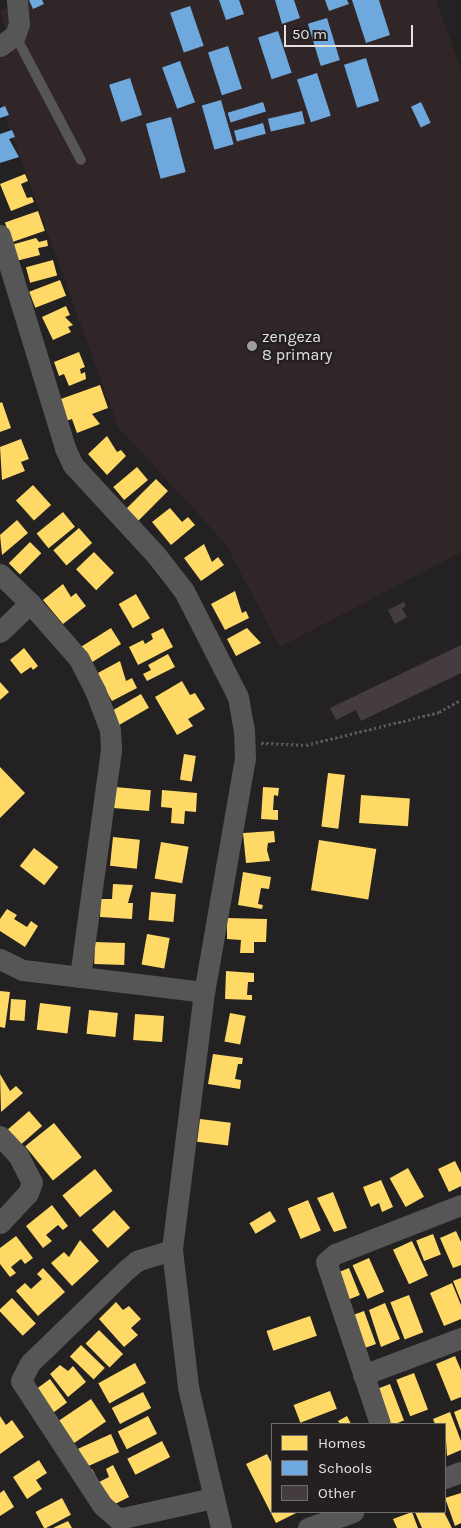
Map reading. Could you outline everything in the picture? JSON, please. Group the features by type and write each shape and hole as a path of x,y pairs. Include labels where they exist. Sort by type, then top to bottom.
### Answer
{"street":[{"path":"7,40 19,24 17,0"},
{"path":"0,235 73,465 156,555 184,591 238,697 246,758 204,992 172,1250 188,1387 221,1528"},
{"path":"0,574 30,603 79,660 95,690 110,730 111,750 80,976"},
{"path":"0,632 30,603"},
{"path":"0,959 23,970 204,992"},
{"path":"0,1136 18,1155 32,1182 28,1193 0,1223"},
{"path":"380,1423 326,1267 328,1258 461,1205"},
{"path":"172,1250 137,1261 127,1269 30,1363 22,1381 102,1505 118,1519 213,1498"},
{"path":"363,1375 461,1338"},
{"path":"446,1478 461,1472"},
{"path":"308,1528 350,1513"}],"lane":[{"path":"7,40 81,160"}],"path":[{"path":"245,743 306,745 439,712 461,700"}],"shaded area":[{"path":"31,0 436,0 461,70 461,552 280,647 225,543 118,427 0,102 0,58 12,54 0,11"}],"building: Homes":[{"path":"25,174 28,181 21,184 27,198 32,197 34,202 11,211 0,184"},
{"path":"38,211 45,231 12,242 5,222"},
{"path":"36,238 39,242 47,240 48,246 38,248 40,255 16,261 11,245"},
{"path":"53,260 57,275 30,283 26,267"},
{"path":"60,280 66,296 35,308 29,292"},
{"path":"66,306 70,315 65,317 73,325 68,327 71,332 53,340 42,317"},
{"path":"79,352 85,367 80,369 81,374 85,372 86,379 69,386 64,374 59,376 54,362"},
{"path":"100,385 108,408 92,414 100,424 77,433 72,419 66,421 58,400"},
{"path":"2,402 11,428 0,432 0,403"},
{"path":"107,436 117,452 121,450 126,456 107,475 88,454"},
{"path":"21,439 29,459 21,462 25,471 2,480 0,447"},
{"path":"137,467 148,480 124,500 113,487"},
{"path":"156,479 168,491 138,521 126,509"},
{"path":"33,485 51,505 34,520 16,500"},
{"path":"170,508 182,522 188,517 195,525 171,545 152,522"},
{"path":"63,512 75,527 49,548 37,533"},
{"path":"17,520 28,533 2,555 0,535"},
{"path":"79,528 92,543 66,565 53,550"},
{"path":"30,542 41,553 20,575 9,563"},
{"path":"204,544 212,562 218,557 224,565 201,581 184,558"},
{"path":"94,552 114,573 96,590 76,569"},
{"path":"63,584 71,597 76,593 86,606 63,624 43,600"},
{"path":"235,591 242,613 246,611 249,618 225,630 211,604"},
{"path":"136,594 150,618 133,628 119,604"},
{"path":"111,628 121,644 88,665 78,649"},
{"path":"163,628 173,647 138,665 129,647 143,640 145,644 153,639 151,634"},
{"path":"247,628 261,643 236,656 227,639"},
{"path":"24,648 38,666 33,670 31,667 21,674 10,660"},
{"path":"168,654 175,667 147,681 143,674 151,670 148,665"},
{"path":"120,661 126,681 132,678 137,688 112,701 96,674"},
{"path":"182,681 190,695 195,693 205,709 188,719 193,726 177,735 155,697"},
{"path":"0,682 9,692 0,700"},
{"path":"141,694 149,708 118,726 110,712"},
{"path":"184,754 196,756 192,782 180,780"},
{"path":"0,767 25,793 0,818"},
{"path":"328,773 345,775 338,829 321,827"},
{"path":"115,787 151,790 149,811 113,808"},
{"path":"263,787 279,788 278,796 274,795 273,810 278,810 278,820 261,819"},
{"path":"162,790 197,793 196,812 185,811 184,824 171,823 172,808 161,807"},
{"path":"361,795 410,798 408,826 359,823"},
{"path":"274,831 275,842 268,843 267,850 270,861 246,863 243,833"},
{"path":"113,837 140,840 137,869 110,866"},
{"path":"319,840 376,849 368,899 311,890"},
{"path":"161,842 189,847 182,883 155,878"},
{"path":"34,848 58,867 44,885 20,866"},
{"path":"243,872 271,877 269,889 261,888 258,904 263,905 262,909 238,905"},
{"path":"113,884 133,885 128,903 133,903 132,919 100,917 101,899 112,899"},
{"path":"151,892 176,894 173,922 149,920"},
{"path":"7,909 17,915 14,919 27,927 31,921 38,926 25,947 0,931 0,919"},
{"path":"227,918 267,919 266,942 254,942 254,953 240,953 241,940 227,939"},
{"path":"147,934 170,938 164,969 142,965"},
{"path":"95,942 125,943 124,965 94,964"},
{"path":"226,971 254,973 254,982 248,982 247,995 252,995 252,1000 225,999"},
{"path":"0,991 10,992 5,1028 0,1027"},
{"path":"11,999 26,1000 24,1021 10,1020"},
{"path":"40,1003 71,1007 67,1034 37,1030"},
{"path":"89,1010 118,1013 115,1037 86,1034"},
{"path":"230,1013 246,1016 240,1045 224,1041"},
{"path":"135,1014 164,1016 162,1042 133,1040"},
{"path":"213,1054 243,1058 242,1064 238,1064 235,1079 241,1080 240,1089 208,1084"},
{"path":"0,1074 10,1091 16,1086 23,1093 1,1112"},
{"path":"29,1111 42,1126 19,1146 6,1131"},
{"path":"200,1119 231,1123 228,1146 197,1142"},
{"path":"54,1123 82,1157 53,1180 25,1146"},
{"path":"455,1161 461,1173 461,1186 449,1192 438,1169"},
{"path":"408,1168 424,1197 406,1207 390,1178"},
{"path":"95,1169 113,1191 80,1217 62,1195"},
{"path":"381,1180 393,1207 382,1212 379,1203 371,1207 363,1187"},
{"path":"333,1192 347,1228 334,1232 317,1198"},
{"path":"308,1200 321,1230 301,1239 288,1209"},
{"path":"52,1205 68,1226 63,1230 58,1225 46,1235 52,1241 43,1248 26,1226"},
{"path":"114,1210 130,1228 108,1248 92,1230"},
{"path":"270,1211 276,1221 256,1234 249,1223"},
{"path":"456,1231 461,1242 461,1265 453,1268 440,1238"},
{"path":"433,1234 441,1255 424,1261 416,1240"},
{"path":"16,1236 33,1258 25,1264 21,1259 11,1267 16,1273 10,1277 0,1264 0,1248"},
{"path":"80,1240 99,1261 72,1286 51,1263 64,1252 69,1257"},
{"path":"412,1241 428,1275 409,1284 393,1250"},
{"path":"369,1258 384,1292 368,1299 353,1265"},
{"path":"43,1268 65,1292 38,1316 16,1291 25,1283 31,1289 42,1279 37,1274"},
{"path":"349,1268 360,1295 343,1302 332,1275"},
{"path":"461,1278 461,1301 453,1281"},
{"path":"452,1283 461,1305 461,1319 444,1326 430,1293"},
{"path":"409,1295 423,1332 405,1340 390,1302"},
{"path":"12,1298 36,1324 23,1336 0,1312 0,1309"},
{"path":"116,1302 123,1310 129,1306 141,1319 131,1328 138,1335 124,1347 99,1319"},
{"path":"385,1303 400,1339 381,1347 369,1310"},
{"path":"364,1311 376,1344 359,1350 347,1317"},
{"path":"310,1316 317,1336 273,1351 267,1331"},
{"path":"99,1330 123,1354 110,1367 86,1343"},
{"path":"81,1345 105,1368 94,1379 70,1357"},
{"path":"455,1356 461,1370 461,1397 451,1401 436,1364"},
{"path":"135,1363 146,1383 109,1403 98,1383"},
{"path":"60,1365 68,1371 73,1366 86,1382 68,1397 50,1374"},
{"path":"414,1373 428,1409 410,1416 396,1380"},
{"path":"50,1379 67,1402 52,1414 35,1390"},
{"path":"390,1384 404,1420 397,1423 385,1423 372,1391"},
{"path":"330,1391 337,1409 300,1423 294,1405"},
{"path":"143,1392 151,1408 120,1424 112,1408"},
{"path":"91,1399 106,1421 74,1443 59,1421"},
{"path":"461,1409 461,1431 454,1412"},
{"path":"450,1412 461,1441 461,1450 447,1456 446,1423 435,1423 433,1419"},
{"path":"0,1416 6,1425 12,1420 24,1437 0,1454"},
{"path":"148,1416 157,1434 127,1449 118,1431"},
{"path":"347,1416 350,1423 339,1423 338,1421"},
{"path":"111,1434 119,1452 86,1467 78,1449"},
{"path":"162,1441 170,1457 135,1475 127,1459"},
{"path":"267,1454 271,1462 271,1513 296,1513 276,1523 246,1464"},
{"path":"39,1460 47,1473 36,1480 42,1489 27,1499 13,1477"},
{"path":"113,1465 129,1497 103,1510 85,1473 92,1469 99,1482 109,1477 106,1469"},
{"path":"4,1490 14,1507 0,1516 0,1493"},
{"path":"461,1493 461,1523 455,1526 446,1501 446,1498"},
{"path":"62,1498 71,1515 44,1528 36,1512"},
{"path":"412,1513 418,1528 397,1528 393,1519"},
{"path":"415,1513 444,1513 452,1528 422,1528"},
{"path":"68,1521 72,1528 53,1528"}],"building: Schools":[{"path":"29,0 42,0 44,4 33,9"},
{"path":"219,0 239,0 244,14 226,20"},
{"path":"275,0 294,0 300,18 282,24"},
{"path":"325,0 347,0 349,4 329,11"},
{"path":"352,0 379,0 390,35 366,43"},
{"path":"190,6 204,46 184,53 170,13"},
{"path":"327,18 340,60 321,66 308,24"},
{"path":"278,31 292,73 272,79 258,37"},
{"path":"228,46 242,89 222,95 208,52"},
{"path":"366,58 379,101 357,108 344,65"},
{"path":"180,61 195,102 177,109 162,67"},
{"path":"317,73 331,116 311,122 297,79"},
{"path":"130,78 142,115 121,122 109,85"},
{"path":"221,100 234,144 214,150 202,106"},
{"path":"263,102 266,112 231,122 228,113"},
{"path":"421,102 431,123 421,127 411,107"},
{"path":"5,106 9,115 0,118 0,108"},
{"path":"302,111 305,124 271,132 268,119"},
{"path":"171,117 186,172 161,179 146,124"},
{"path":"263,123 266,134 237,141 234,131"},
{"path":"12,130 15,137 9,139 19,157 0,163 0,134"}],"building: Other":[{"path":"404,602 406,606 402,609 407,617 395,624 388,610"},
{"path":"461,645 461,673 361,721 356,710 336,720 330,708"}],"place":[{"name":"zengeza 8 primary","path":"252,346"}]}
